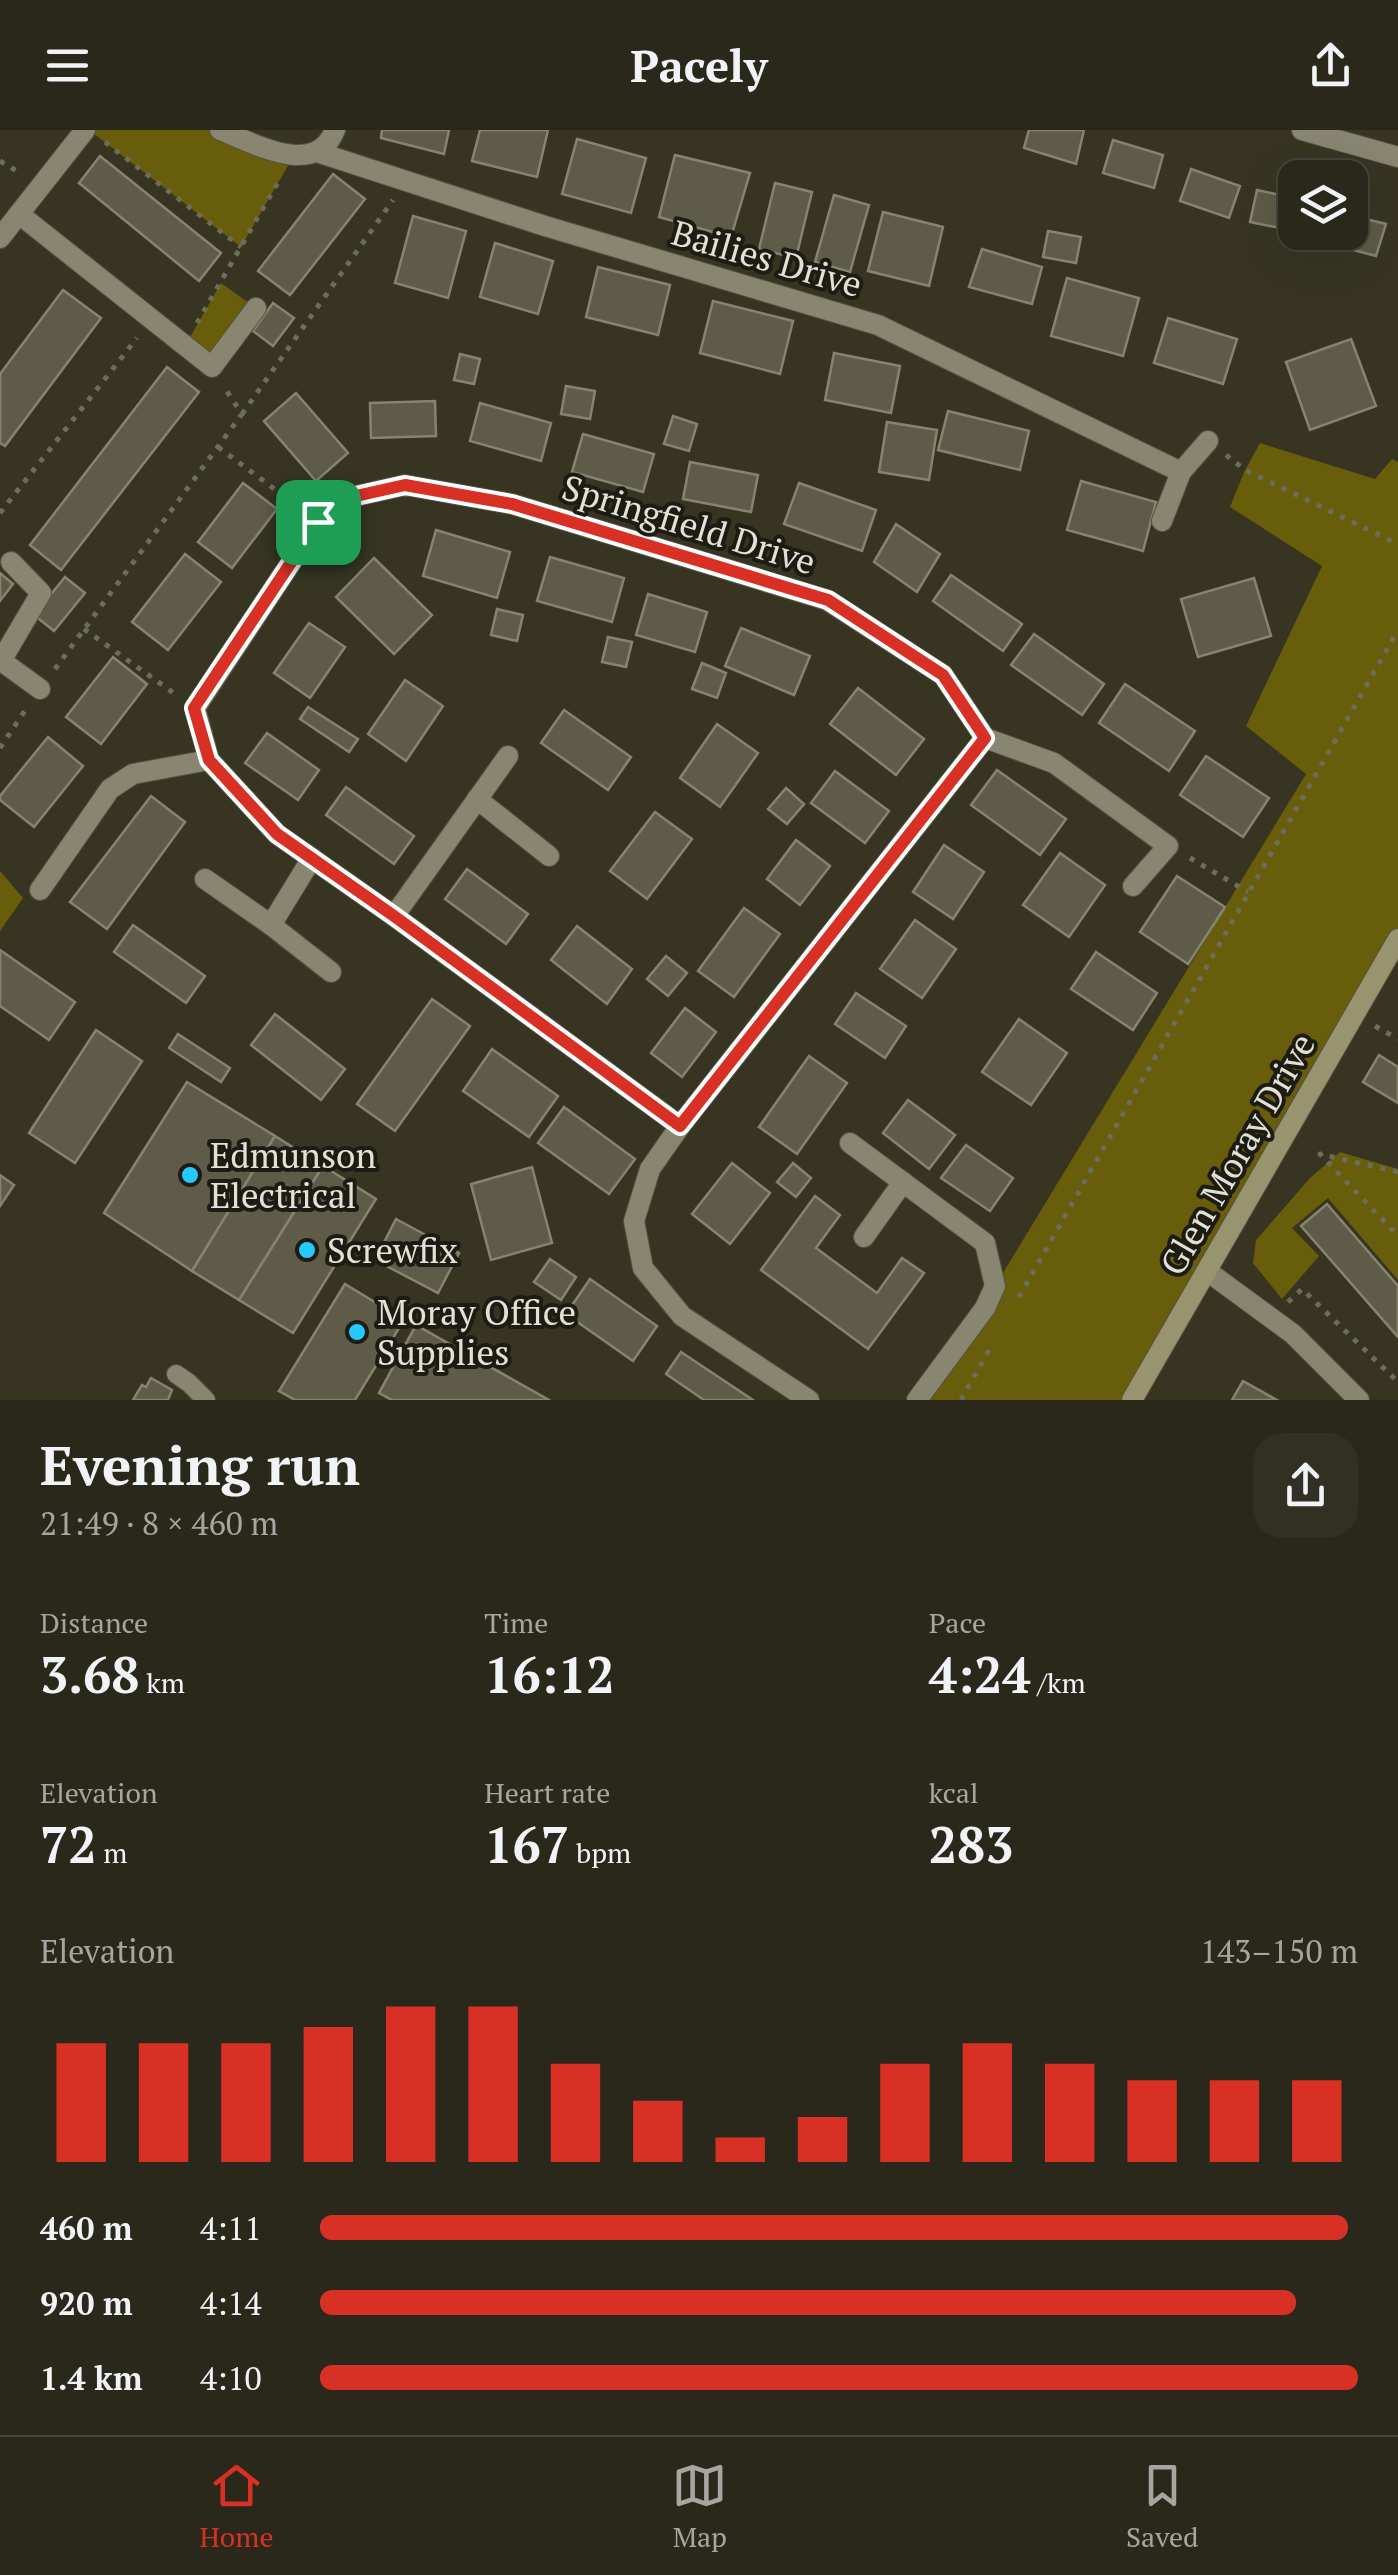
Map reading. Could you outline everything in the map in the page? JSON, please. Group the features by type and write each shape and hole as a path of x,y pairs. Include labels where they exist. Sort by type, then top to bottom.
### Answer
{"street":[{"path":"0,238 85,130"},
{"path":"220,130 293,157"},
{"path":"316,152 331,140 335,130"},
{"path":"1302,130 1398,156"},
{"name":"Bailies Drive","path":"293,157 316,152 545,226 878,325 1180,472"},
{"path":"19,214 212,367 256,308"},
{"path":"1162,521 1180,472 1208,440"},
{"name":"Springfield Drive","path":"194,708 318,522 356,496 405,485 512,504 828,600 943,675 985,738"},
{"path":"11,562 41,593 1,660 40,688"},
{"path":"194,708 209,760 277,834 680,1126"},
{"path":"809,1400 682,1316 643,1268 634,1221 650,1169 985,738 1054,764 1168,846 1133,886"},
{"path":"394,916 508,756"},
{"path":"40,890 110,788 133,774 209,760"},
{"path":"477,799 549,856"},
{"path":"271,925 312,858"},
{"path":"205,879 330,972"},
{"name":"Glen Moray Drive","path":"1132,1400 1398,939"},
{"path":"850,1143 985,1243 995,1286 985,1308 917,1400"},
{"path":"864,1237 903,1182"},
{"path":"1207,1272 1293,1334 1358,1400"}],"lane":[{"path":"176,1374 206,1400"}],"path":[{"path":"104,142 241,246"},
{"path":"185,346 293,157"},
{"path":"0,748 408,180"},
{"path":"0,513 152,320"},
{"path":"212,367 242,414"},
{"path":"1208,440 1245,470 1398,544"},
{"path":"218,447 318,522"},
{"path":"84,629 194,708"},
{"path":"1018,1298 1398,630"},
{"path":"1200,863 1248,892"},
{"path":"1398,1172 1320,1154 1398,1236"},
{"path":"1270,1318 1302,1289 1398,1382"},
{"path":"961,1400 999,1332"}],"shaded area":[{"path":"89,130 220,130 293,157 241,247"},
{"path":"221,283 256,308 212,367 185,346"},
{"path":"1260,443 1375,479 1392,459 1398,462 1398,939 1132,1400 917,1400 995,1286 1306,774 1246,726 1322,566 1230,507"},
{"path":"0,871 23,898 0,931"},
{"path":"1340,1152 1398,1169 1398,1280 1328,1198 1292,1228 1319,1256 1282,1299 1253,1263 1256,1240 1310,1178"}],"building":[{"path":"382,130 449,130 444,154 381,138"},
{"path":"480,130 548,130 537,177 472,161"},
{"path":"1029,130 1084,130 1076,164 1024,148"},
{"path":"577,139 646,158 631,213 562,194"},
{"path":"1113,140 1163,155 1154,188 1103,173"},
{"path":"675,155 750,173 731,237 659,217"},
{"path":"100,156 221,253 199,281 79,183"},
{"path":"1191,169 1240,186 1229,218 1180,201"},
{"path":"333,174 365,199 290,295 258,271"},
{"path":"775,183 812,192 796,258 759,249"},
{"path":"1257,190 1278,194 1278,228 1250,222"},
{"path":"834,195 869,205 850,272 815,262"},
{"path":"883,212 943,227 929,286 868,271"},
{"path":"413,216 466,231 448,298 395,283"},
{"path":"1368,220 1386,224 1376,256 1353,250 1368,250"},
{"path":"1048,231 1081,237 1076,263 1043,257"},
{"path":"495,243 553,261 538,314 480,297"},
{"path":"982,249 1042,267 1032,304 969,287"},
{"path":"598,267 670,285 658,335 586,317"},
{"path":"1067,278 1139,298 1123,356 1051,336"},
{"path":"63,290 101,318 5,446 0,443 0,374"},
{"path":"713,301 793,321 780,374 700,353"},
{"path":"273,303 294,318 273,346 253,331"},
{"path":"1168,318 1237,339 1223,384 1154,363"},
{"path":"1351,339 1376,406 1310,430 1286,362"},
{"path":"834,353 900,366 891,413 825,400"},
{"path":"460,354 480,359 474,384 454,380"},
{"path":"167,367 199,392 61,570 30,545"},
{"path":"566,386 595,391 590,419 561,414"},
{"path":"296,393 348,453 316,481 264,421"},
{"path":"435,401 436,436 371,438 370,403"},
{"path":"480,403 551,423 541,461 470,441"},
{"path":"948,411 1029,431 1020,470 938,450"},
{"path":"673,416 697,424 689,451 664,444"},
{"path":"887,422 937,430 929,480 879,472"},
{"path":"583,434 654,454 643,492 572,472"},
{"path":"690,462 758,475 751,512 683,499"},
{"path":"1081,481 1156,502 1143,551 1067,530"},
{"path":"243,483 277,509 232,568 198,542"},
{"path":"799,483 876,510 862,551 784,524"},
{"path":"896,524 940,554 917,592 874,562"},
{"path":"436,530 510,552 497,598 423,576"},
{"path":"185,554 221,582 168,650 132,622"},
{"path":"550,557 624,578 612,622 537,601"},
{"path":"374,558 432,615 394,654 336,597"},
{"path":"0,573 13,584 0,601"},
{"path":"951,575 1022,624 1003,651 933,601"},
{"path":"65,577 85,593 54,631 34,615"},
{"path":"1254,578 1271,636 1198,657 1181,599"},
{"path":"648,594 707,612 695,652 636,635"},
{"path":"497,609 523,615 517,641 491,635"},
{"path":"309,623 345,647 310,698 274,673"},
{"path":"741,628 810,656 794,695 725,666"},
{"path":"1034,634 1104,684 1082,715 1011,665"},
{"path":"608,637 632,642 626,667 602,662"},
{"path":"113,657 147,684 101,744 66,717"},
{"path":"702,663 726,673 717,698 692,689"},
{"path":"405,680 443,706 406,761 368,734"},
{"path":"1125,684 1195,731 1169,771 1099,723"},
{"path":"858,688 924,739 896,775 830,724"},
{"path":"308,707 358,739 349,752 300,719"},
{"path":"564,710 631,757 608,790 541,743"},
{"path":"717,724 758,753 720,807 680,778"},
{"path":"267,733 319,770 298,800 245,763"},
{"path":"48,737 83,766 34,827 0,796"},
{"path":"1206,756 1269,798 1243,837 1180,795"},
{"path":"997,770 1066,819 1040,855 971,805"},
{"path":"835,771 889,811 865,843 811,803"},
{"path":"346,787 414,836 394,864 326,815"},
{"path":"786,788 804,804 787,824 768,809"},
{"path":"151,796 185,822 107,929 70,902"},
{"path":"655,812 692,839 647,899 610,871"},
{"path":"796,840 830,866 800,905 767,879"},
{"path":"944,845 984,872 953,919 913,892"},
{"path":"1060,853 1105,885 1069,937 1023,905"},
{"path":"467,869 528,914 506,944 445,899"},
{"path":"1177,876 1225,907 1188,964 1140,932"},
{"path":"744,908 780,934 734,997 698,971"},
{"path":"915,920 956,949 922,998 880,969"},
{"path":"133,925 205,976 186,1003 114,952"},
{"path":"577,926 632,969 607,1004 551,960"},
{"path":"0,950 75,1002 49,1040 0,1006"},
{"path":"1096,952 1157,993 1133,1030 1071,989"},
{"path":"666,956 687,973 668,996 647,979"},
{"path":"856,993 906,1026 885,1058 835,1024"},
{"path":"432,999 470,1026 395,1131 357,1104"},
{"path":"685,1008 716,1032 682,1077 651,1053"},
{"path":"275,1014 345,1069 321,1100 251,1045"},
{"path":"1019,1019 1067,1053 1031,1105 982,1072"},
{"path":"96,1030 142,1061 75,1163 29,1133"},
{"path":"178,1034 230,1068 221,1082 169,1048"},
{"path":"492,1049 558,1096 529,1137 463,1091"},
{"path":"1379,1055 1398,1067 1398,1103 1363,1082"},
{"path":"809,1056 847,1083 797,1154 759,1127"},
{"name":"Edmunson Electrical","path":"187,1082 275,1136 192,1271 104,1213"},
{"path":"908,1100 955,1135 929,1169 883,1133"},
{"path":"564,1107 635,1159 609,1194 538,1143"},
{"path":"275,1136 323,1166 239,1300 192,1271"},
{"path":"966,1145 1013,1178 990,1211 941,1178"},
{"path":"732,1163 770,1193 730,1244 692,1214"},
{"path":"793,1163 811,1178 796,1197 777,1182"},
{"name":"Screwfix","path":"323,1166 376,1199 293,1333 239,1300"},
{"path":"532,1167 552,1243 491,1260 471,1184"},
{"path":"0,1175 14,1185 0,1206"},
{"path":"815,1196 840,1215 816,1248 877,1293 902,1258 924,1273 868,1349 761,1270"},
{"path":"1327,1204 1398,1286 1398,1337 1301,1226"},
{"path":"396,1219 459,1253 438,1293 375,1260"},
{"path":"550,1259 576,1277 561,1300 534,1282"},
{"path":"590,1279 657,1326 633,1361 566,1314"},
{"name":"Moray Office Supplies","path":"345,1284 404,1320 355,1400 295,1400 279,1391"},
{"name":"Moray Office Supplies","path":"416,1325 549,1400 392,1400 379,1393"},
{"path":"681,1352 753,1400 704,1400 666,1374"},
{"path":"151,1378 172,1390 168,1400 133,1400 142,1385 146,1387"},
{"path":"1243,1381 1277,1400 1232,1400"}],"place":[{"name":"Edmunson Electrical","path":"190,1175"},
{"name":"Screwfix","path":"307,1250"},
{"name":"Moray Office Supplies","path":"357,1332"}],"route":[{"path":"405,485 512,504 828,600 943,675 985,738 680,1126 277,834 209,760 194,708 318,522 356,496 405,485"}]}
